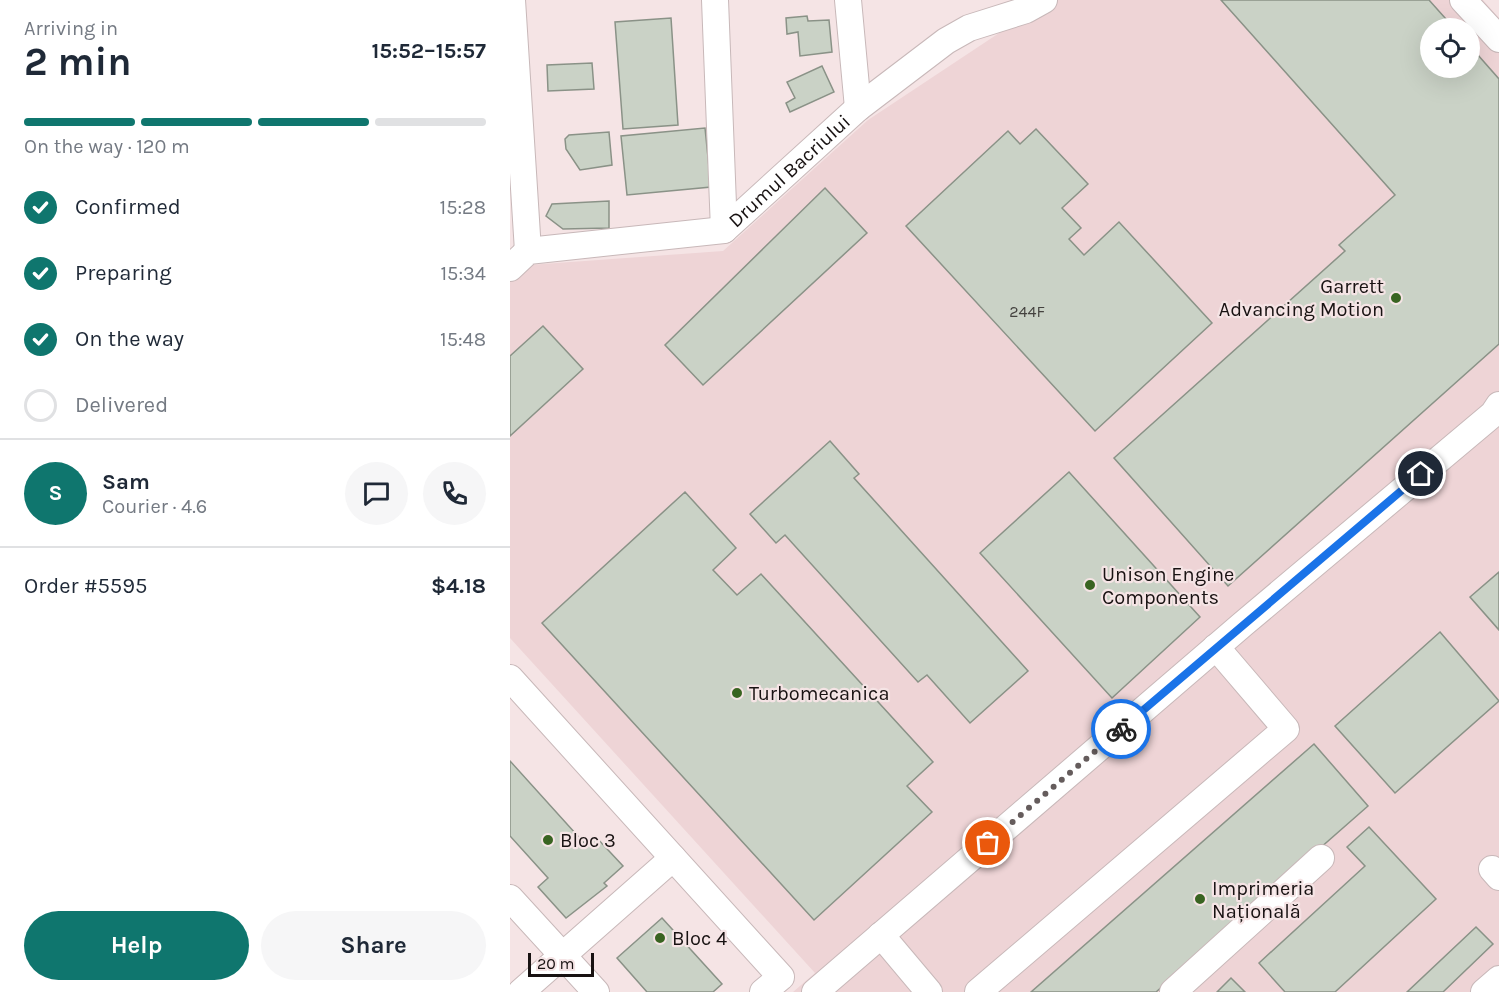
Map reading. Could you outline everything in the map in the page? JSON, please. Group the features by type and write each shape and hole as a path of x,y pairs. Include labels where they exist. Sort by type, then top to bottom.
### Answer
{"street":[{"path":"513,0 519,260"},
{"path":"715,0 724,230"},
{"path":"848,0 858,108"},
{"name":"Drumul Bacriului","path":"519,260 724,230 858,108 946,41 969,28 994,9 1026,10 1044,0"},
{"path":"1463,0 1499,39"},
{"path":"815,992 1216,647 1493,414 1499,405"},
{"path":"978,992 1286,729 1216,647"},
{"path":"510,678 781,976 763,992"},
{"path":"521,992 673,858"},
{"path":"1173,992 1321,858"},
{"path":"510,898 596,992"},
{"path":"881,935 930,992"},
{"path":"1484,992 1499,979"}],"shaded area":[{"path":"1049,0 1483,0 1499,18 1499,992 793,992 815,973 510,638 510,282 529,265 723,251 868,120"}],"building":[{"name":"Garrett Advancing Motion","path":"1221,0 1429,0 1445,18 1420,18 1420,78 1480,78 1480,57 1499,79 1499,344 1228,586 1114,458 1345,251 1339,245 1395,195"},
{"path":"807,16 808,21 829,20 832,52 800,56 798,32 787,34 786,18"},
{"path":"671,18 678,125 623,129 615,22"},
{"path":"592,63 594,89 548,91 547,65"},
{"path":"822,66 834,92 790,112 786,103 795,98 787,82"},
{"path":"705,128 711,187 627,195 621,136"},
{"path":"1036,129 1088,184 1062,208 1081,228 1069,239 1084,255 1119,222 1212,323 1095,431 906,226 1008,131 1020,144"},
{"path":"609,132 612,165 580,170 566,149 565,139 569,135"},
{"path":"825,188 867,233 703,385 665,345"},
{"path":"609,201 609,228 563,229 546,216 552,204"},
{"path":"543,326 583,369 510,436 510,356"},
{"path":"830,441 859,474 854,478 1028,671 970,723 927,675 918,682 785,535 776,543 750,514"},
{"name":"Unison Engine Components","path":"1069,472 1200,617 1112,698 980,553"},
{"name":"Turbomecanica","path":"685,492 736,548 713,570 737,595 761,574 933,762 907,786 932,812 814,920 542,623"},
{"path":"1499,572 1499,630 1470,597"},
{"path":"1440,632 1499,701 1395,793 1335,726"},
{"name":"Imprimeria Națională","path":"1314,744 1368,806 1156,992 1031,992"},
{"name":"Bloc 3","path":"510,761 585,844 595,836 623,866 604,883 607,886 566,918 538,887 548,878 510,836"},
{"path":"1369,827 1436,899 1335,992 1285,992 1259,963 1365,866 1347,847"},
{"name":"Bloc 4","path":"662,918 722,984 713,992 647,992 617,958"},
{"path":"1476,927 1493,944 1443,992 1407,992"},
{"path":"1231,978 1245,992 1217,992"}],"way so far":[{"path":"988,843 1121,729"}],"place":[{"name":"Garrett Advancing Motion","path":"1396,298"},
{"name":"Unison Engine Components","path":"1090,585"},
{"name":"Turbomecanica","path":"737,693"},
{"name":"Bloc 3","path":"548,840"},
{"name":"Imprimeria Națională","path":"1200,899"},
{"name":"Bloc 4","path":"660,938"}],"route":[{"path":"1121,729 1421,474"}]}
